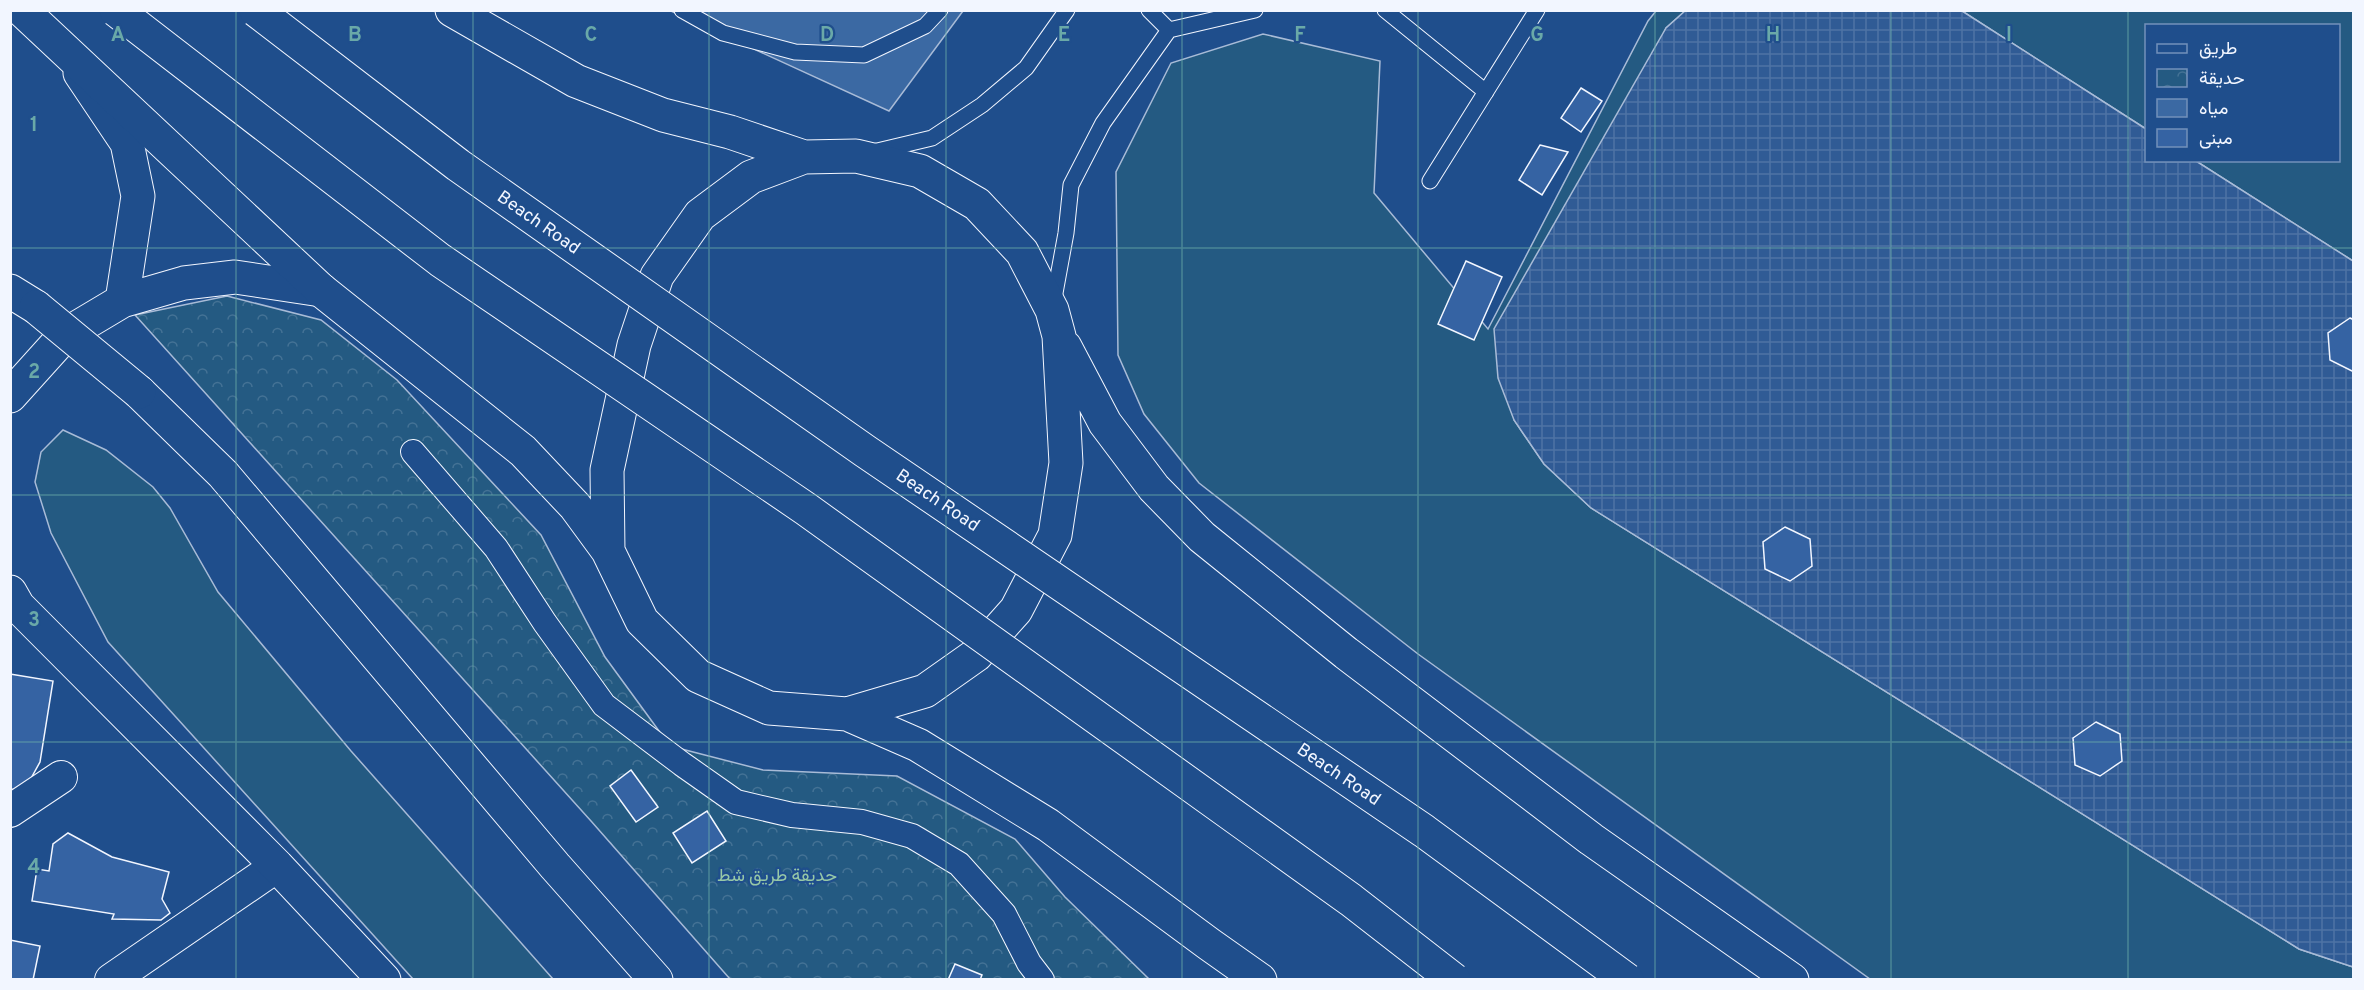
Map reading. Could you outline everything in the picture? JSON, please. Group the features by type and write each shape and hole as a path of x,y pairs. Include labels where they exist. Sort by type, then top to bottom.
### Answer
{"main road":[{"path":"21,10 321,290 523,451 575,506 608,551 642,621 698,676 769,708 847,714 918,746 1048,825 1260,980"},
{"path":"116,10 440,260 806,509 1342,893 1454,980"},
{"name":"Beach Road","path":"256,10 458,165 865,451 1424,831 1627,980"},
{"path":"452,10 576,81 663,115 730,132 804,157"},
{"path":"69,57 127,143 138,196 122,301"},
{"path":"608,551 607,470 634,345 657,276 700,215 751,177 804,157 856,156 920,171 976,204 1022,252 1105,423 1154,488 1202,537 1346,652 1591,839 1792,980"},
{"path":"10,396 65,335 122,301 184,283 235,277 321,290"},
{"path":"23,299 140,392 223,474 540,848 656,980"},
{"path":"847,714 925,692 976,655 1016,610 1055,535 1066,463 1055,323"},
{"path":"10,591 18,606 277,866 384,980"}],"street":[{"path":"413,452 496,548 545,623 604,705 682,765 736,802 792,815 862,822 912,836 959,864 1004,914 1029,963 1042,980"},
{"path":"10,811 61,777"},
{"path":"111,980 277,866"}],"lane":[{"path":"682,10 723,33 795,52 864,55 925,26 940,10"},
{"path":"856,156 932,138 982,105 1026,68 1067,10"},
{"path":"1149,10 1169,30"},
{"path":"1055,323 1071,184 1102,123 1169,30 1255,10"},
{"path":"1385,10 1486,92"},
{"path":"1430,181 1537,10"}],"green space":[{"path":"1656,11 1685,11 1666,28 1514,420 1544,464 1591,508 2299,949 2353,967 2353,979 1870,979 1418,654 1199,483 1144,414 1118,355 1116,172 1171,63 1263,34 1380,61 1374,193 1488,329 1648,21"},
{"path":"1962,11 2353,11 2353,261 2198,162 2340,162 2340,24 2145,24 2145,128"},
{"name":"حديقة طريق شط","path":"227,296 321,320 397,380 541,535 605,657 670,746 763,770 897,776 1015,839 1065,897 1149,979 730,979 591,821 135,315"},
{"path":"63,430 106,450 153,487 170,508 218,592 351,751 553,979 413,979 108,642 51,533 35,482 41,452"}],"shaded area":[{"path":"1685,11 1962,11 2145,128 2145,162 2198,162 2353,261 2353,967 2299,949 1591,508 1544,464 1514,420 1498,378 1494,329 1666,28"}],"water":[{"path":"671,11 963,11 889,111"}],"building":[{"path":"1581,88 1602,101 1581,132 1561,118"},
{"path":"1540,145 1568,152 1542,195 1519,180"},
{"path":"1466,261 1502,277 1474,340 1438,324"},
{"path":"2350,318 2354,320 2354,372 2330,360 2328,333"},
{"path":"1785,527 1810,539 1812,566 1790,581 1765,569 1763,542"},
{"path":"10,674 53,681 40,762 24,791 10,789"},
{"path":"2096,722 2120,734 2122,761 2100,776 2075,765 2073,738"},
{"path":"631,770 658,807 636,822 610,786"},
{"path":"707,811 726,841 692,863 673,833"},
{"path":"68,833 112,857 169,872 162,899 170,913 161,920 112,919 114,914 32,901 37,869 49,871 53,844"},
{"path":"10,940 40,946 33,980 10,980"},
{"path":"955,964 982,975 980,980 948,980"}]}
